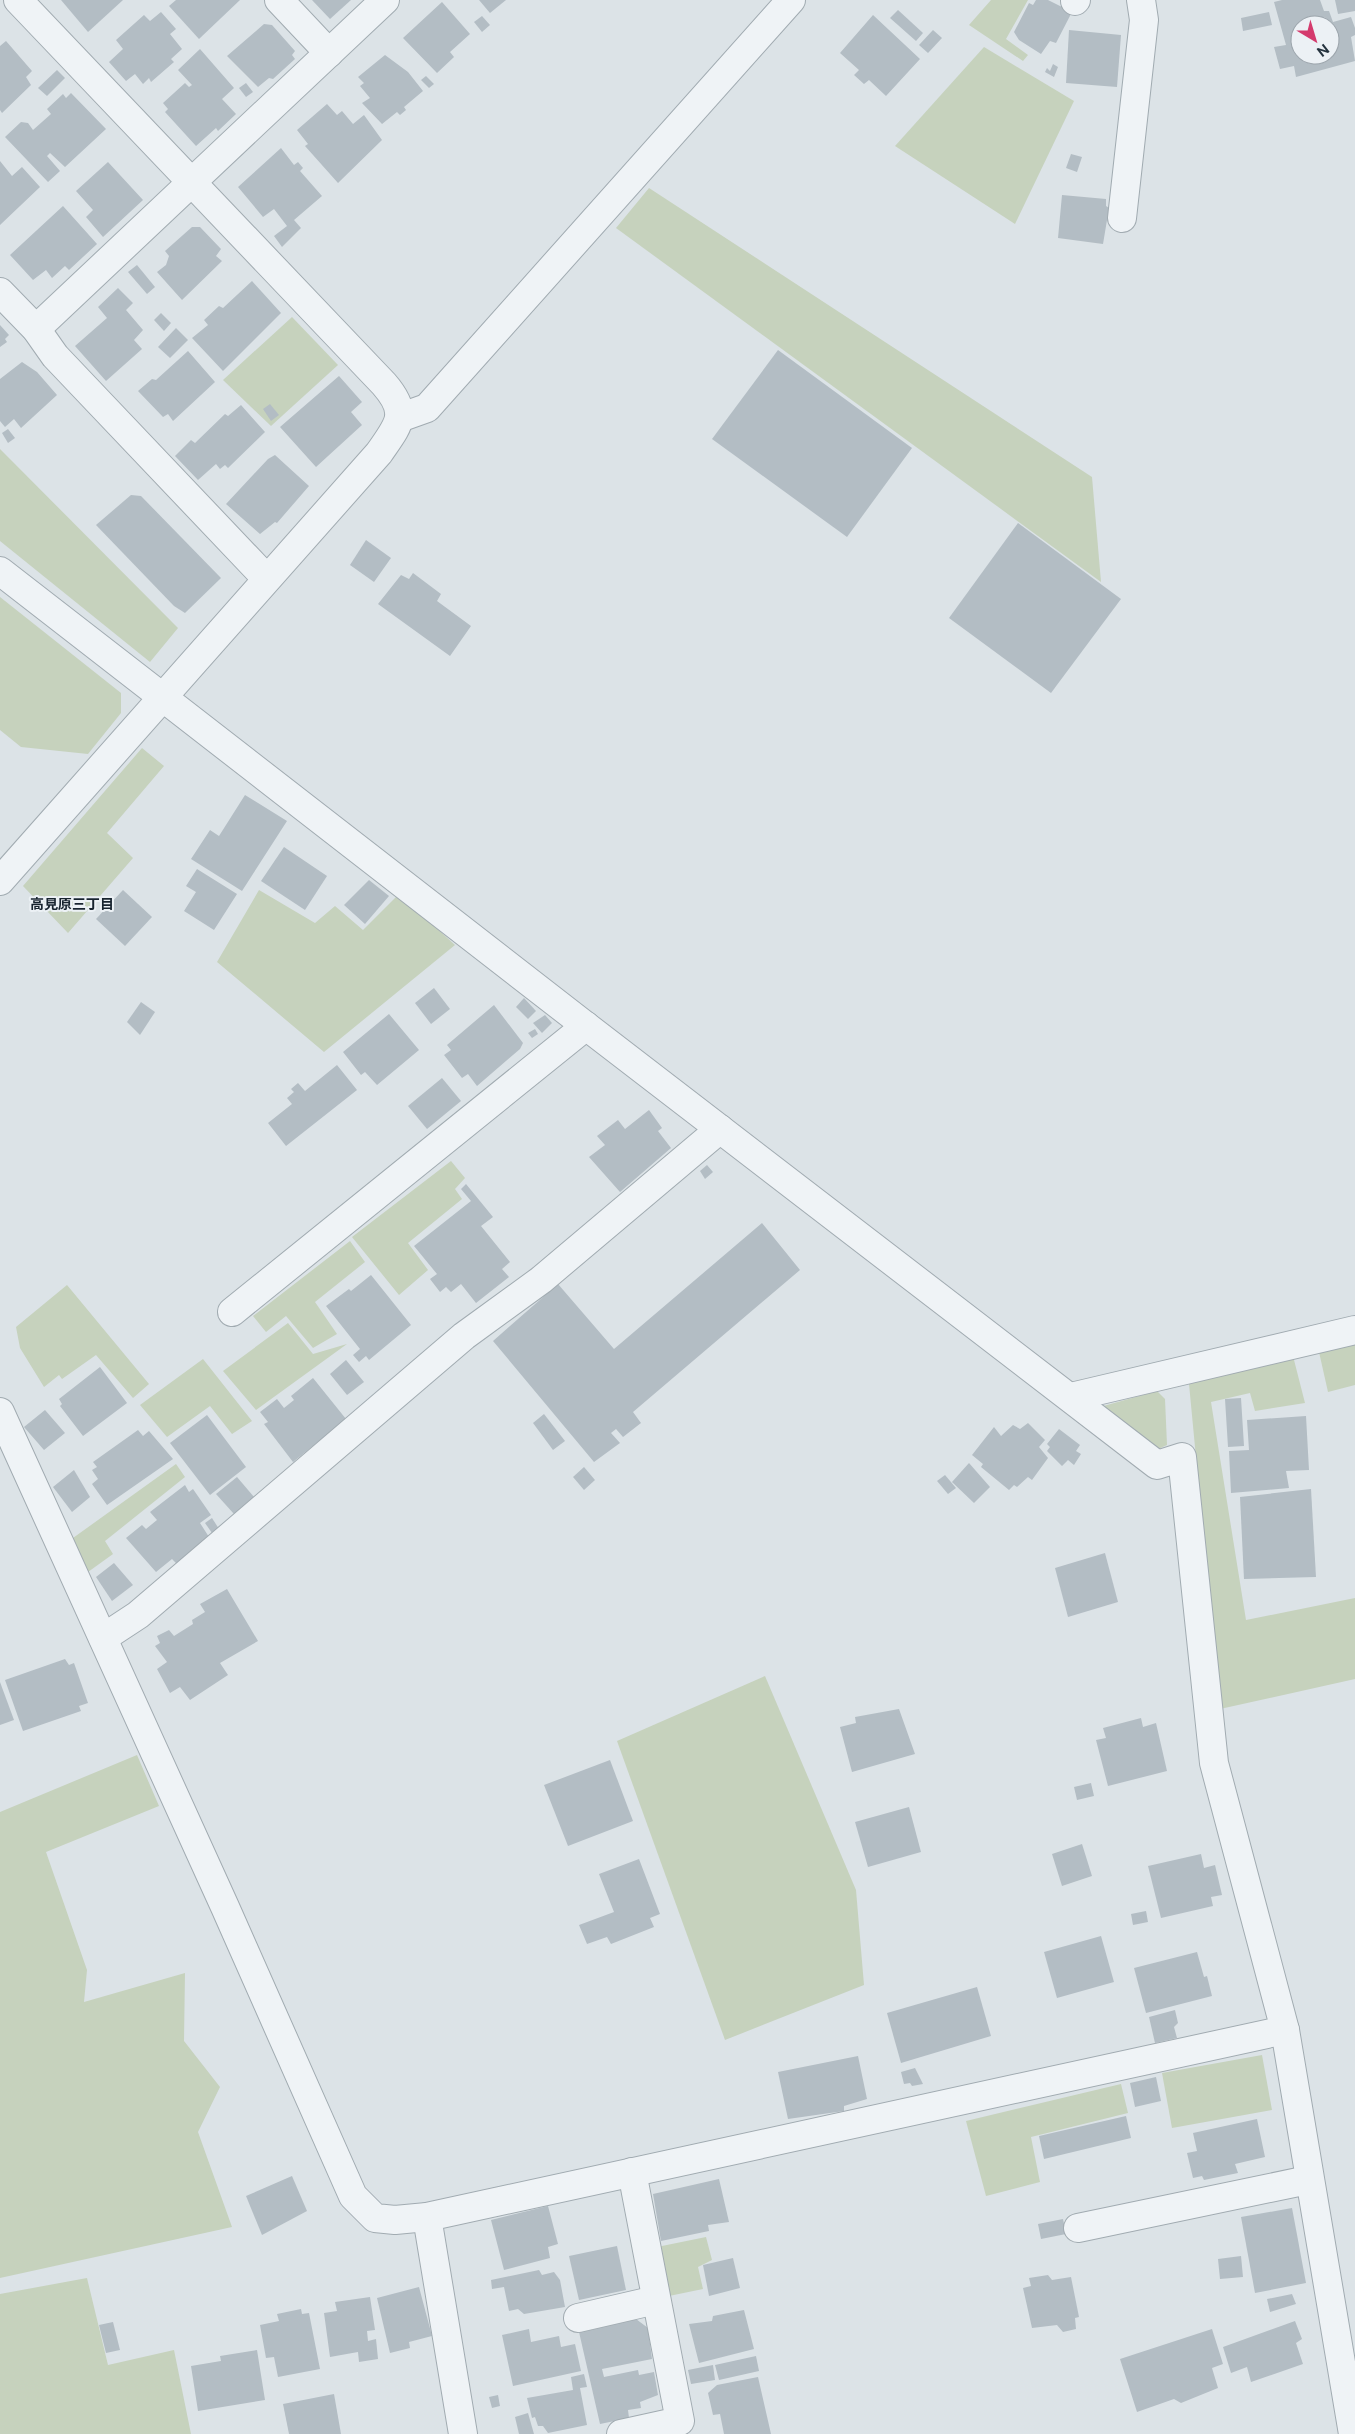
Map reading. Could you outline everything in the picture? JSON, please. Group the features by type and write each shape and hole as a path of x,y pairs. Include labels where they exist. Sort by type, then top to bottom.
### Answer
{"street":[{"path":"0,882 379,452 396,428 399,418 399,406 396,398 384,384 18,0"},
{"path":"278,0 328,53"},
{"path":"36,330 386,0"},
{"path":"399,418 427,408 791,0"},
{"path":"1122,218 1144,20 1141,0"},
{"path":"0,292 36,330 55,356 266,578"},
{"path":"0,571 586,1026 1157,1465 1182,1457 1214,1763 1285,2030 1308,2180 1352,2434"},
{"path":"232,1312 586,1026"},
{"path":"102,1638 138,1615 464,1336 541,1280 720,1129"},
{"path":"1071,1397 1355,1330"},
{"path":"0,1412 225,1906 353,2196 375,2218 395,2220 427,2217 1285,2030"},
{"path":"621,2434 680,2421 632,2172"},
{"path":"1078,2228 1308,2180"},
{"path":"427,2217 463,2434"},
{"path":"578,2318 656,2300"}],"green space":[{"path":"991,0 1028,0 1006,39 1028,55 1023,61 969,25"},
{"path":"984,47 1074,101 1015,224 895,146"},
{"path":"649,188 1092,477 1101,582 616,228"},
{"path":"292,317 338,365 271,426 223,380"},
{"path":"0,449 178,628 150,662 0,541"},
{"path":"0,597 121,693 121,713 88,754 21,747 0,730"},
{"path":"142,748 164,766 107,833 133,858 68,933 23,886"},
{"path":"259,890 315,923 335,906 363,930 399,894 455,945 324,1052 217,962"},
{"path":"451,1161 465,1178 455,1189 462,1199 408,1243 428,1270 399,1295 352,1237"},
{"path":"350,1241 365,1262 315,1302 337,1334 313,1348 286,1316 266,1332 253,1316"},
{"path":"67,1285 149,1384 133,1398 96,1355 62,1379 59,1375 44,1387 20,1348 16,1327"},
{"path":"288,1323 313,1354 347,1344 256,1410 223,1371"},
{"path":"1355,1344 1355,1385 1328,1392 1319,1352"},
{"path":"1293,1356 1305,1403 1255,1411 1250,1393 1211,1402 1246,1620 1355,1598 1355,1679 1220,1709 1189,1384"},
{"path":"203,1359 252,1421 232,1434 210,1406 167,1437 140,1405"},
{"path":"1157,1391 1165,1399 1167,1445 1152,1452 1100,1407"},
{"path":"176,1464 185,1477 105,1541 113,1554 88,1572 73,1538"},
{"path":"765,1676 856,1890 864,1985 725,2040 617,1741"},
{"path":"137,1755 159,1806 46,1852 87,1970 84,2002 185,1973 184,2041 220,2087 198,2132 232,2227 0,2278 0,1812"},
{"path":"1262,2055 1272,2110 1172,2128 1162,2073"},
{"path":"1121,2084 1128,2113 1031,2137 1040,2182 986,2196 966,2121"},
{"path":"706,2237 712,2260 698,2267 703,2289 669,2296 657,2247"},
{"path":"87,2278 108,2365 174,2350 191,2434 0,2434 0,2294"}],"building":[{"path":"61,0 123,0 88,32"},
{"path":"176,0 240,0 199,39 169,6"},
{"path":"312,0 351,0 330,19"},
{"path":"479,0 506,0 490,13"},
{"path":"1036,0 1048,0 1072,12 1056,43 1050,41 1041,54 1019,40 1014,32 1029,3 1033,5"},
{"path":"1282,0 1320,0 1324,11 1329,11 1330,15 1290,15 1290,65 1340,65 1340,20 1351,17 1355,28 1355,35 1351,37 1355,61 1296,77 1294,66 1280,69 1274,47 1286,45 1274,2"},
{"path":"1335,0 1355,0 1355,11 1338,14"},
{"path":"442,2 470,34 450,52 454,57 437,73 403,38"},
{"path":"898,10 923,33 916,41 890,18"},
{"path":"161,12 176,29 170,34 182,49 171,59 174,62 151,82 149,78 143,84 135,74 126,81 109,62 123,49 116,40 144,15 150,21"},
{"path":"1269,12 1272,25 1243,31 1241,18"},
{"path":"873,15 920,59 886,96 869,80 864,84 854,75 859,70 840,53"},
{"path":"482,16 490,25 482,32 474,22"},
{"path":"264,24 272,25 295,51 292,55 295,59 273,79 269,78 258,87 227,56"},
{"path":"933,30 942,38 928,53 919,45"},
{"path":"1069,30 1121,35 1117,87 1066,83"},
{"path":"6,41 32,71 26,77 31,85 2,113 0,110 0,46"},
{"path":"200,49 234,88 222,99 236,114 218,131 216,128 196,146 165,112 168,109 163,103 185,83 189,87 192,85 178,70"},
{"path":"385,55 408,72 423,91 404,107 406,110 400,115 397,112 382,124 362,103 370,98 360,86 364,83 358,77"},
{"path":"1053,64 1058,67 1054,77 1045,72 1047,68 1050,71"},
{"path":"57,70 65,78 47,96 38,88"},
{"path":"426,76 434,84 429,88 421,80"},
{"path":"246,83 253,92 246,97 239,88"},
{"path":"71,93 106,129 65,167 50,153 47,156 60,171 48,182 5,137 21,122 28,123 33,130 51,114 47,109 63,94 66,98"},
{"path":"327,104 337,115 342,111 353,124 364,115 382,140 338,183 305,146 308,144 297,130"},
{"path":"281,148 294,165 298,162 303,168 300,171 322,196 294,220 301,228 282,247 274,236 287,226 274,209 263,217 238,187"},
{"path":"1071,154 1082,157 1077,172 1066,168"},
{"path":"0,161 12,176 22,167 40,187 0,225"},
{"path":"108,162 143,200 103,237 86,217 93,210 76,191"},
{"path":"1062,195 1106,199 1106,206 1109,208 1103,244 1058,238"},
{"path":"63,206 97,244 69,270 65,266 52,278 46,270 33,280 10,255"},
{"path":"192,227 200,227 221,249 216,256 222,261 182,300 157,272 166,265 169,256 165,251"},
{"path":"137,265 155,287 147,294 128,272"},
{"path":"252,281 281,313 223,371 192,338 208,325 204,320 219,306 223,308"},
{"path":"118,288 133,303 126,310 143,330 134,340 142,349 106,381 75,346 107,318 98,307"},
{"path":"161,313 171,323 164,331 154,320"},
{"path":"0,325 9,335 5,339 7,342 0,347"},
{"path":"176,328 188,340 170,358 158,347"},
{"path":"778,350 912,448 847,537 712,439"},
{"path":"188,351 215,382 173,421 168,414 163,417 138,391 152,379 156,380"},
{"path":"22,362 37,372 57,395 21,428 14,419 5,427 0,421 0,379"},
{"path":"339,376 362,402 351,412 362,425 316,467 280,427"},
{"path":"270,404 279,415 271,421 263,409"},
{"path":"241,405 265,432 228,468 225,465 220,469 216,464 198,480 175,456 191,440 195,443 225,414 228,416"},
{"path":"8,429 15,438 8,443 2,433"},
{"path":"275,455 309,486 277,523 275,522 260,534 226,504 268,459"},
{"path":"131,495 141,496 221,578 185,613 174,606 96,525"},
{"path":"1018,523 1121,599 1051,693 949,618"},
{"path":"366,540 391,558 374,582 350,565"},
{"path":"413,573 441,594 437,601 471,626 450,656 378,604 401,575 409,579"},
{"path":"245,795 287,821 242,891 191,859 210,830 219,836"},
{"path":"284,847 327,876 305,910 261,881"},
{"path":"197,869 237,894 214,930 184,911 196,892 186,886"},
{"path":"369,880 389,896 365,924 344,905"},
{"path":"123,890 152,917 125,946 96,919"},
{"path":"434,988 450,1009 431,1024 415,1003"},
{"path":"524,998 536,1011 528,1019 516,1007"},
{"path":"141,1002 155,1012 140,1035 127,1022"},
{"path":"494,1005 523,1043 520,1049 477,1086 468,1074 462,1078 444,1055 451,1050 447,1045"},
{"path":"389,1014 419,1050 377,1085 365,1072 361,1075 343,1052"},
{"path":"545,1015 552,1023 542,1033 533,1023"},
{"path":"535,1029 538,1034 532,1038 528,1033"},
{"path":"337,1065 357,1090 286,1146 268,1123 292,1104 287,1098 294,1092 291,1089 298,1083 305,1091"},
{"path":"442,1078 461,1101 427,1129 408,1106"},
{"path":"649,1110 662,1128 658,1131 671,1148 620,1192 589,1157 605,1145 597,1136 618,1120 625,1129"},
{"path":"707,1165 713,1172 705,1179 700,1171"},
{"path":"466,1184 493,1217 481,1226 510,1262 502,1269 509,1277 476,1303 461,1284 451,1292 446,1287 440,1292 430,1279 437,1274 414,1246 471,1201 461,1189"},
{"path":"762,1223 800,1270 633,1412 641,1423 623,1437 616,1429 611,1433 620,1443 594,1462 493,1341 558,1284 614,1349"},
{"path":"371,1275 411,1325 369,1360 366,1356 359,1362 353,1355 360,1349 326,1306 349,1289 351,1291"},
{"path":"346,1360 364,1382 347,1395 330,1374"},
{"path":"100,1367 127,1403 83,1436 60,1406 62,1404 59,1399"},
{"path":"313,1378 346,1419 293,1462 264,1424 268,1422 260,1412 277,1399 284,1408 294,1400 291,1396"},
{"path":"1241,1398 1244,1446 1228,1447 1225,1399"},
{"path":"45,1410 65,1433 44,1450 24,1427"},
{"path":"544,1414 565,1441 553,1450 533,1423"},
{"path":"207,1415 246,1467 210,1495 170,1443"},
{"path":"1306,1416 1309,1470 1286,1471 1289,1488 1231,1493 1229,1451 1249,1450 1247,1420"},
{"path":"1028,1423 1045,1440 1039,1447 1048,1458 1032,1480 1028,1477 1017,1487 1014,1485 1009,1490 981,1467 983,1464 972,1455 994,1427 1001,1436 1013,1425 1020,1429"},
{"path":"1059,1429 1080,1445 1076,1451 1081,1454 1074,1465 1068,1460 1062,1466 1047,1451 1050,1447 1047,1444"},
{"path":"138,1430 143,1436 149,1431 173,1459 107,1505 92,1484 98,1479 92,1470 97,1467 93,1462"},
{"path":"969,1463 990,1487 974,1503 952,1482"},
{"path":"584,1467 595,1480 584,1490 573,1477"},
{"path":"74,1470 90,1497 72,1512 53,1487"},
{"path":"945,1475 956,1488 948,1494 937,1481"},
{"path":"237,1477 254,1497 234,1514 216,1494"},
{"path":"185,1485 189,1492 193,1489 211,1515 200,1523 209,1537 177,1564 172,1559 156,1572 126,1538 142,1525 146,1529 157,1520 150,1512"},
{"path":"1311,1489 1316,1577 1244,1579 1240,1497"},
{"path":"212,1518 219,1529 212,1533 205,1523"},
{"path":"1105,1553 1118,1602 1068,1617 1055,1568"},
{"path":"114,1563 133,1585 112,1601 96,1577"},
{"path":"227,1589 258,1641 220,1663 228,1675 190,1700 180,1687 170,1693 157,1669 167,1662 155,1646 160,1643 157,1636 169,1630 174,1636 193,1624 192,1620 205,1612 200,1604"},
{"path":"65,1659 69,1665 74,1663 88,1703 79,1706 81,1711 23,1731 5,1680"},
{"path":"0,1682 14,1720 0,1725"},
{"path":"899,1709 915,1754 852,1772 840,1727 856,1723 855,1717"},
{"path":"1141,1718 1143,1727 1156,1723 1167,1771 1108,1786 1096,1740 1106,1738 1103,1728"},
{"path":"610,1760 633,1821 568,1846 544,1785"},
{"path":"1091,1783 1094,1796 1077,1800 1074,1787"},
{"path":"909,1807 921,1852 868,1867 855,1822"},
{"path":"1082,1844 1092,1876 1062,1886 1052,1854"},
{"path":"1201,1854 1204,1868 1215,1865 1222,1895 1211,1897 1213,1906 1161,1918 1148,1866"},
{"path":"639,1859 660,1914 650,1918 654,1927 611,1944 607,1937 587,1944 579,1925 614,1912 599,1874"},
{"path":"1146,1911 1148,1922 1133,1925 1131,1914"},
{"path":"1101,1936 1114,1982 1057,1998 1044,1952"},
{"path":"1197,1952 1204,1977 1207,1976 1212,1996 1146,2013 1134,1968"},
{"path":"977,1987 991,2036 901,2063 887,2013"},
{"path":"1175,2010 1178,2023 1174,2027 1177,2038 1155,2043 1149,2017"},
{"path":"858,2056 867,2099 844,2106 844,2111 788,2119 778,2072"},
{"path":"915,2068 923,2084 912,2086 910,2083 904,2084 901,2072"},
{"path":"1156,2077 1161,2101 1135,2107 1130,2083"},
{"path":"1126,2116 1131,2138 1044,2159 1039,2136"},
{"path":"1257,2119 1265,2157 1235,2164 1238,2173 1204,2180 1202,2176 1193,2178 1187,2153 1197,2151 1193,2133"},
{"path":"292,2176 307,2211 262,2235 246,2196"},
{"path":"719,2179 729,2222 708,2225 709,2231 661,2241 653,2194"},
{"path":"548,2206 558,2244 548,2247 550,2258 504,2270 491,2220"},
{"path":"1292,2208 1306,2283 1255,2293 1241,2217"},
{"path":"1063,2219 1066,2234 1041,2239 1038,2224"},
{"path":"617,2246 626,2290 579,2300 569,2256"},
{"path":"1241,2256 1243,2277 1220,2279 1218,2259"},
{"path":"733,2258 740,2288 709,2296 703,2265"},
{"path":"539,2270 542,2275 554,2272 560,2280 565,2307 524,2314 518,2309 509,2311 504,2287 492,2289 491,2280"},
{"path":"1048,2275 1052,2280 1071,2277 1079,2317 1075,2318 1076,2329 1063,2332 1057,2325 1032,2328 1023,2288 1031,2286 1029,2278"},
{"path":"419,2287 432,2336 409,2342 410,2348 390,2353 377,2298"},
{"path":"1292,2294 1296,2304 1270,2312 1267,2299"},
{"path":"370,2297 375,2330 367,2331 368,2341 376,2339 378,2359 359,2362 358,2352 330,2357 324,2313 337,2311 335,2302"},
{"path":"301,2309 302,2314 309,2313 320,2369 278,2377 274,2357 266,2358 260,2325 279,2321 277,2314"},
{"path":"744,2310 754,2349 699,2363 689,2324 712,2321 713,2316"},
{"path":"636,2319 648,2328 652,2359 602,2369 604,2377 638,2370 639,2375 654,2372 658,2395 640,2402 641,2408 628,2410 629,2418 600,2424 579,2332"},
{"path":"1295,2321 1302,2339 1296,2343 1303,2364 1251,2382 1247,2367 1231,2373 1223,2347"},
{"path":"113,2322 120,2350 106,2353 99,2325"},
{"path":"529,2329 531,2342 559,2336 561,2347 575,2344 581,2371 513,2386 502,2335"},
{"path":"1212,2329 1223,2364 1212,2368 1218,2388 1181,2403 1174,2399 1137,2412 1120,2359"},
{"path":"257,2350 265,2400 198,2411 191,2366 221,2361 220,2356"},
{"path":"756,2356 759,2371 719,2380 715,2365"},
{"path":"713,2365 715,2380 691,2384 688,2370"},
{"path":"584,2374 587,2387 580,2388 587,2425 548,2433 543,2426 538,2426 535,2417 532,2418 527,2398 573,2390 571,2377"},
{"path":"758,2377 771,2434 724,2434 720,2414 713,2415 708,2393 717,2385"},
{"path":"334,2394 341,2434 289,2434 283,2404"},
{"path":"498,2395 500,2406 492,2408 489,2397"},
{"path":"528,2413 534,2434 519,2434 515,2417"}],"district":[{"name":"高見原三丁目","path":"72,904"}]}
